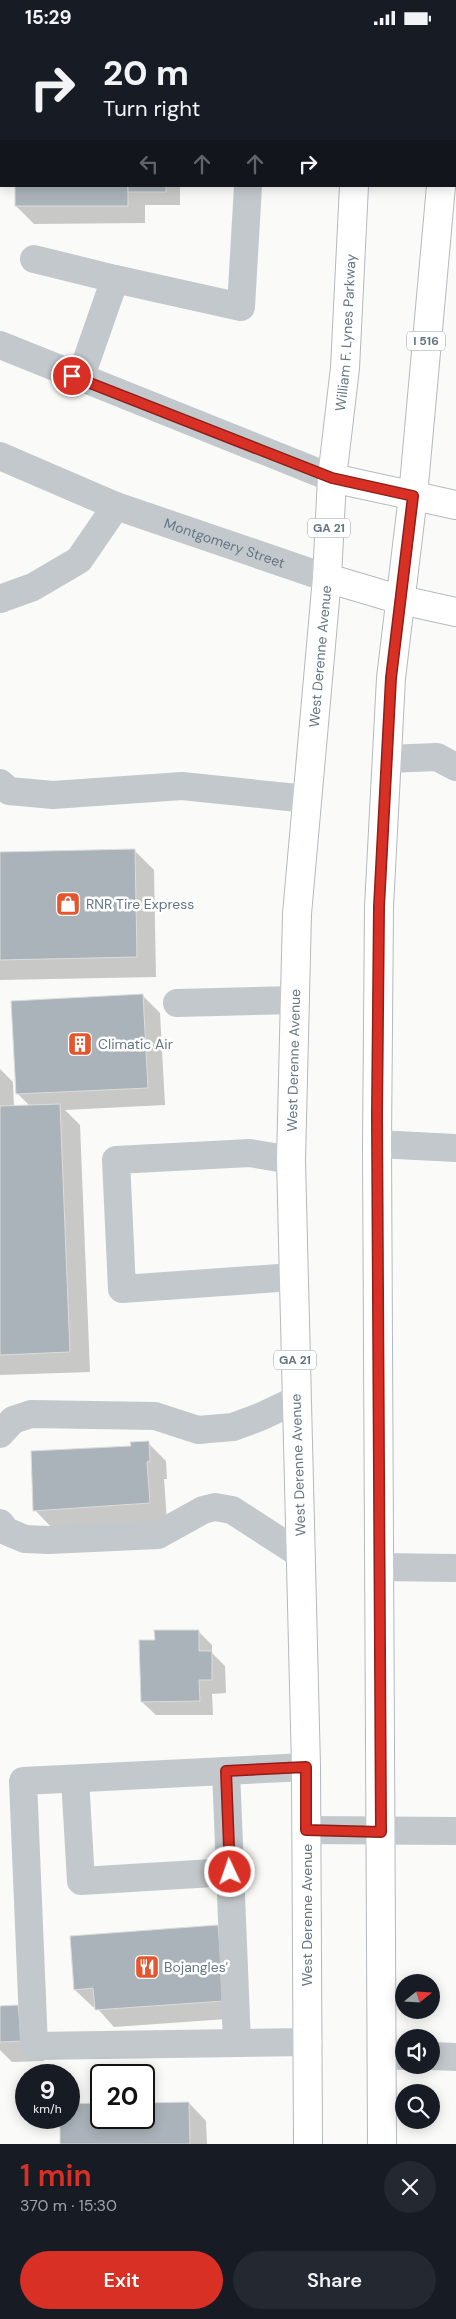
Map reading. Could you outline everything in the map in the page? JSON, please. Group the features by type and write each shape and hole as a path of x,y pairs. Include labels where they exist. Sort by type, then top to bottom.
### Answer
{"main road":[{"name":"William F. Lynes Parkway","path":"332,478 345,368 354,187"},
{"name":"I 516","path":"413,496 441,187"},
{"path":"332,478 456,505"},
{"name":"GA 21","path":"327,578 332,478"},
{"path":"382,2144 393,2055 381,1832 377,1144 379,907 391,678 413,496"},
{"name":"Montgomery Street","path":"327,578 401,600 456,612"},
{"name":"West Derenne Avenue","path":"308,2144 306,1767 292,1277 291,1160 297,915 327,578"}],"street":[{"path":"34,259 241,307 248,187"},
{"path":"80,379 115,279"},
{"path":"0,345 80,379 332,478"},
{"name":"Montgomery Street","path":"0,456 116,506 327,578"},
{"path":"0,599 33,587 79,559 116,506"},
{"path":"387,759 437,757 456,767"},
{"path":"0,783 9,791 53,795 182,787 307,799"},
{"path":"177,1003 295,1000"},
{"path":"377,1144 456,1148"},
{"path":"291,1160 250,1153 116,1160 122,1289 292,1277"},
{"path":"0,1434 13,1420 30,1414 155,1416 198,1430 233,1427 296,1400"},
{"path":"0,1523 6,1531 25,1539 49,1540 158,1535 203,1510 215,1507 232,1511 300,1554"},
{"path":"379,1567 456,1568"},
{"path":"306,1767 23,1781 34,2047 308,2042"},
{"path":"226,1771 237,2043"},
{"path":"75,1779 81,1881 230,1872"},
{"path":"306,1830 456,1831"},
{"path":"440,2056 456,2057"}],"building":[{"path":"15,187 128,187 128,206 15,206"},
{"path":"128,187 166,187 166,192 128,192"},
{"name":"RNR Tire Express","path":"135,849 137,957 0,960 0,852"},
{"name":"Climatic Air","path":"143,994 148,1088 16,1094 11,1001"},
{"path":"60,1104 70,1352 0,1355 0,1106"},
{"path":"149,1441 150,1461 147,1462 150,1503 33,1511 31,1451 131,1446 130,1442"},
{"path":"154,1630 199,1630 199,1651 212,1651 212,1680 199,1680 200,1701 141,1702 139,1640 155,1640"},
{"name":"Bojangles'","path":"218,1925 224,2001 95,2010 93,1988 74,1990 70,1936"},
{"path":"18,2005 24,2041 0,2042 0,2006"},
{"path":"189,2102 190,2144 60,2144 60,2129 80,2129 80,2104 90,2103 90,2129 155,2129 155,2103"}],"place":[{"name":"RNR Tire Express","path":"68,904"},
{"name":"Climatic Air","path":"80,1044"},
{"name":"Bojangles'","path":"147,1967"}],"route":[{"path":"72,376 332,478 413,496 391,678 379,907 377,1115 381,1832 306,1830 306,1767 226,1771 230,1872"}]}
